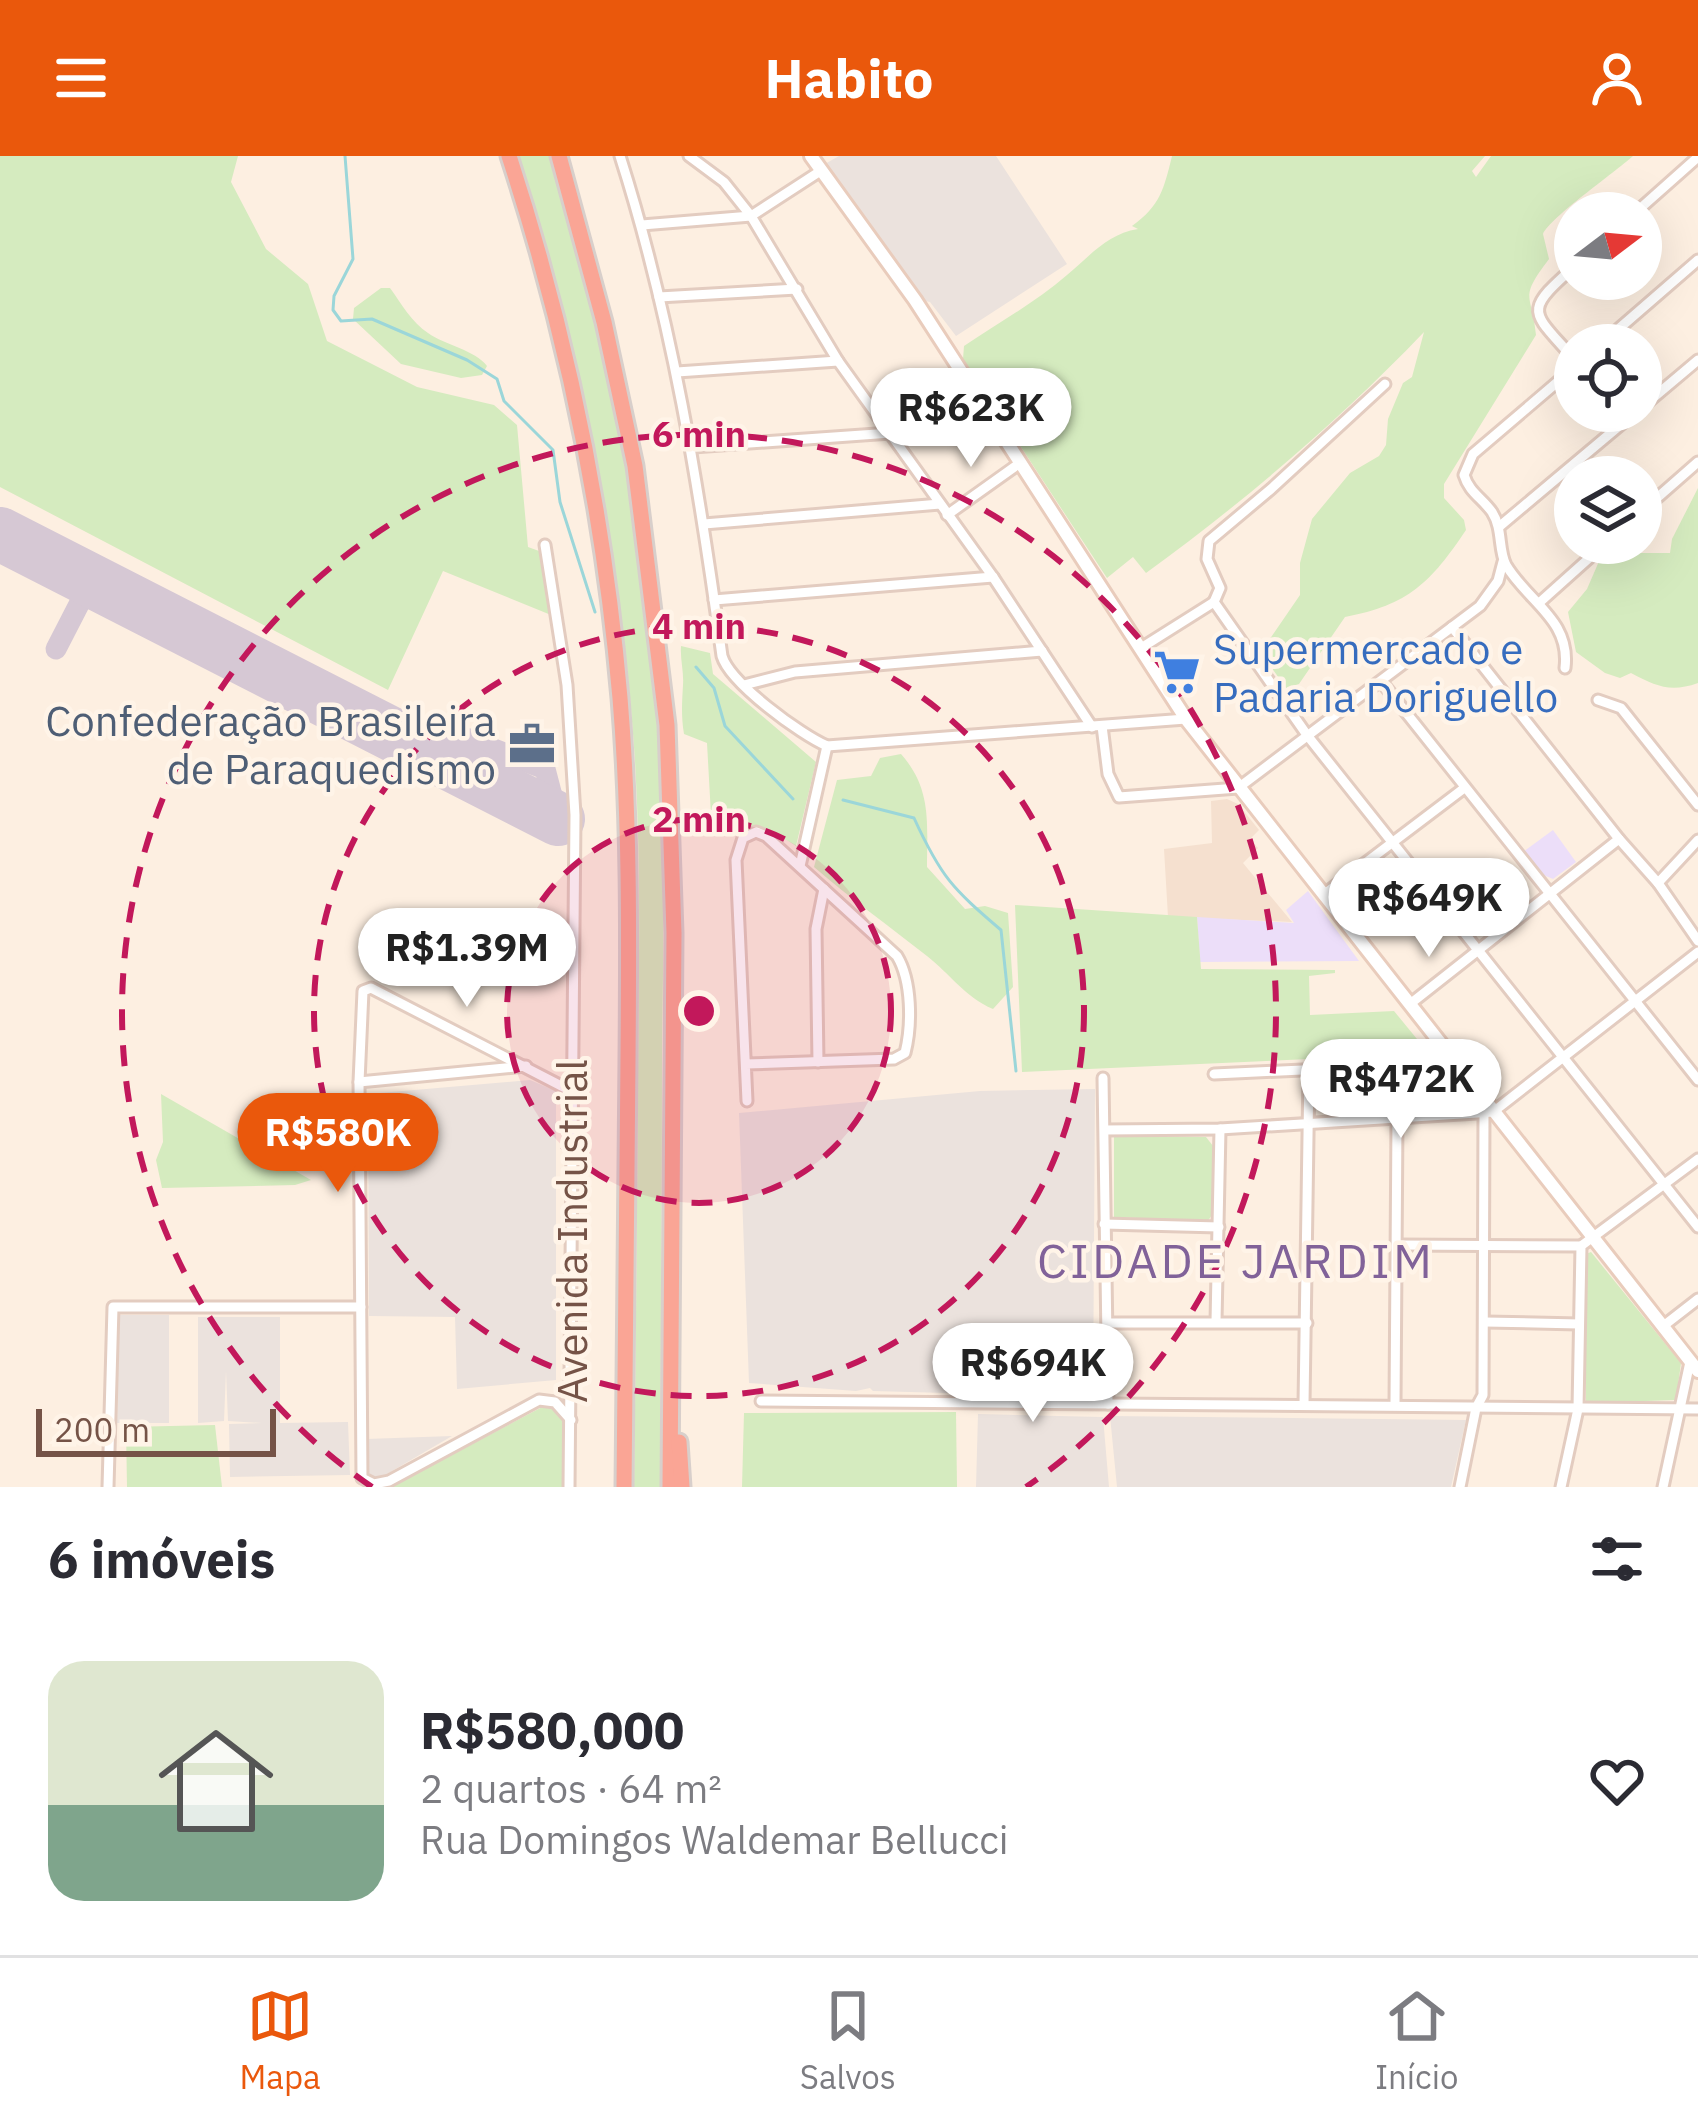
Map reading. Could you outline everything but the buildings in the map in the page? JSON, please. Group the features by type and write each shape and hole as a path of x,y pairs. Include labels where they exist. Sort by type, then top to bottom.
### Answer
{"highway":[{"path":"509,156 544,272 577,414 601,546 619,692 629,920 624,1487"},
{"path":"559,156 621,394 645,526 661,661 671,790 674,933 670,1487"},
{"path":"671,1348 682,1487"}],"main road":[{"path":"811,156 916,300 1186,719 1410,1004 1587,1242 1694,1367"}],"street":[{"path":"620,156 642,225 693,448 724,664 744,685 809,738 827,746 1186,719"},
{"path":"688,156 724,182 751,216 838,361 1097,727 1119,797 1238,788 1490,595 1504,562 1500,526 1466,482 1468,460 1554,383"},
{"path":"1659,192 1698,157"},
{"path":"642,225 751,216 823,170"},
{"path":"1625,324 1697,262"},
{"path":"1554,285 1537,306 1539,319 1554,338"},
{"path":"659,297 797,289"},
{"path":"1662,390 1698,360"},
{"path":"677,372 838,361"},
{"path":"1141,648 1214,602 1220,588 1207,559 1209,541 1385,384"},
{"path":"1500,526 1612,432"},
{"path":"693,448 891,433"},
{"path":"1662,494 1698,462"},
{"path":"947,514 1020,463"},
{"path":"704,524 940,504"},
{"name":"Avenida Industrial","path":"545,545 567,685 575,815 569,1487"},
{"path":"1504,562 1564,636 1565,668"},
{"path":"1539,603 1583,564"},
{"path":"714,600 993,577"},
{"path":"1214,602 1307,735 1698,1227"},
{"path":"1452,627 1658,883 1698,941"},
{"path":"744,685 795,672 1042,651"},
{"path":"1381,681 1698,1080"},
{"path":"1598,700 1621,708 1698,805"},
{"path":"800,866 827,746"},
{"path":"1323,895 1463,789"},
{"path":"746,1064 894,1059 905,1053 907,980 902,964 800,866 766,836 752,832 742,838 736,860 747,1101"},
{"path":"1410,1004 1619,839"},
{"path":"1658,883 1698,840"},
{"path":"818,1062 816,929 824,889"},
{"path":"1105,1130 1220,1130 1489,1112 1698,952"},
{"path":"567,1377 544,1399 504,1416 389,1481 363,1480 359,1082 364,989 371,988 571,1090"},
{"path":"1214,1074 1453,1063"},
{"path":"359,1082 526,1066"},
{"path":"1304,1404 1309,1069"},
{"path":"1103,1078 1108,1404"},
{"path":"1460,1487 1484,1395 1489,1112"},
{"path":"1395,1404 1396,1119"},
{"path":"1216,1322 1220,1130"},
{"path":"1397,1245 1587,1242 1698,1160"},
{"path":"1104,1224 1219,1227"},
{"path":"1562,1487 1578,1409 1587,1242"},
{"path":"1662,1327 1698,1300"},
{"path":"108,1487 113,1307 361,1307"},
{"path":"1485,1322 1579,1324"},
{"path":"1108,1323 1307,1323"},
{"path":"1663,1487 1679,1410 1694,1367"},
{"path":"544,1399 555,1402 571,1420"},
{"path":"761,1401 1698,1408"}],"shaded area":[{"path":"839,156 996,156 1067,264 956,336 930,302 920,300 823,165"},
{"path":"1227,799 1238,804 1259,830 1250,839 1258,848 1243,863 1292,922 1168,917 1164,849 1212,843 1211,801"},
{"path":"1553,830 1576,862 1553,879 1539,873 1523,852"},
{"path":"1308,891 1359,961 1200,962 1197,917 1294,923 1286,910"},
{"path":"530,1080 556,1091 556,1380 457,1389 455,1317 369,1316 368,1094"},
{"path":"1095,1089 1093,1397 856,1391 749,1383 739,1113 980,1091"},
{"path":"119,1315 169,1315 169,1423 117,1423"},
{"path":"198,1317 280,1317 280,1423 348,1422 350,1475 230,1477 229,1424 262,1423 228,1421 226,1371 224,1421 198,1423"},
{"path":"978,1414 1103,1417 1109,1487 976,1487"},
{"path":"1110,1416 1466,1420 1451,1487 1117,1487"},
{"path":"452,1436 380,1478 364,1472 366,1439"}],"green space":[{"path":"0,156 238,156 231,182 266,249 308,284 327,341 417,387 494,405 517,425 528,547 539,551 551,615 443,571 388,690 0,487"},
{"path":"519,156 549,156 572,229 624,455 646,608 663,834 660,1487 634,1487 639,915 629,684 595,455 561,304"},
{"path":"1172,156 1485,156 1472,171 1476,177 1491,156 1633,156 1588,192 1554,192 1554,221 1543,234 1549,259 1529,296 1536,335 1444,484 1444,498 1464,520 1466,530 1416,588 1386,606 1345,617 1299,684 1286,688 1266,660 1267,643 1300,595 1300,563 1312,519 1350,473 1379,456 1386,445 1388,419 1403,383 1412,377 1424,332 1325,428 1219,518 1146,573 1133,557 1107,578 963,359 964,346 1043,294 1108,241 1138,229 1132,226 1149,211"},
{"path":"381,288 390,288 428,333 482,360 487,366 482,375 461,378 401,364 353,319 354,308"},
{"path":"1698,488 1698,683 1671,688 1631,673 1620,678 1605,673 1576,652 1568,612 1587,589 1598,564 1662,564 1662,553 1670,553 1672,539"},
{"path":"681,646 710,653 713,674 816,762 796,846 774,834 711,815 707,743 684,734"},
{"path":"901,754 923,794 927,867 965,909 985,906 1008,913 1013,987 993,1009 814,867 837,780 871,776 880,758"},
{"path":"1015,905 1197,917 1201,969 1335,970 1309,976 1310,1015 1394,1011 1426,1050 1422,1054 1022,1072"},
{"path":"161,1094 311,1180 295,1185 162,1188 156,1160 163,1142"},
{"path":"1114,1136 1206,1137 1213,1146 1213,1213 1208,1221 1114,1217"},
{"path":"1591,1252 1681,1363 1676,1400 1586,1403 1584,1269 1586,1254"},
{"path":"544,1406 557,1410 565,1422 564,1487 391,1487"},
{"path":"956,1412 957,1487 742,1487 744,1413"},
{"path":"215,1425 222,1487 127,1487 126,1427"}],"waterway":[{"path":"345,156 353,259 334,296 333,310 341,321 372,319 467,360 497,379 504,401 553,450 560,502 595,612"},
{"path":"696,667 714,688 725,726 793,799"},
{"path":"843,800 914,818 949,880 1001,930 1016,1071"}],"taxiway":[{"path":"56,649 91,581"},
{"path":"394,735 455,734 545,769 558,819"},
{"path":"469,739 489,783"}],"runway":[{"path":"0,534 558,819"}],"place":[{"name":"Supermercado e Padaria Doriguello","path":"1177,672"},
{"name":"Confederação Brasileira de Paraquedismo","path":"532,744"}],"district":[{"name":"CIDADE JARDIM","path":"1236,1260"}]}
